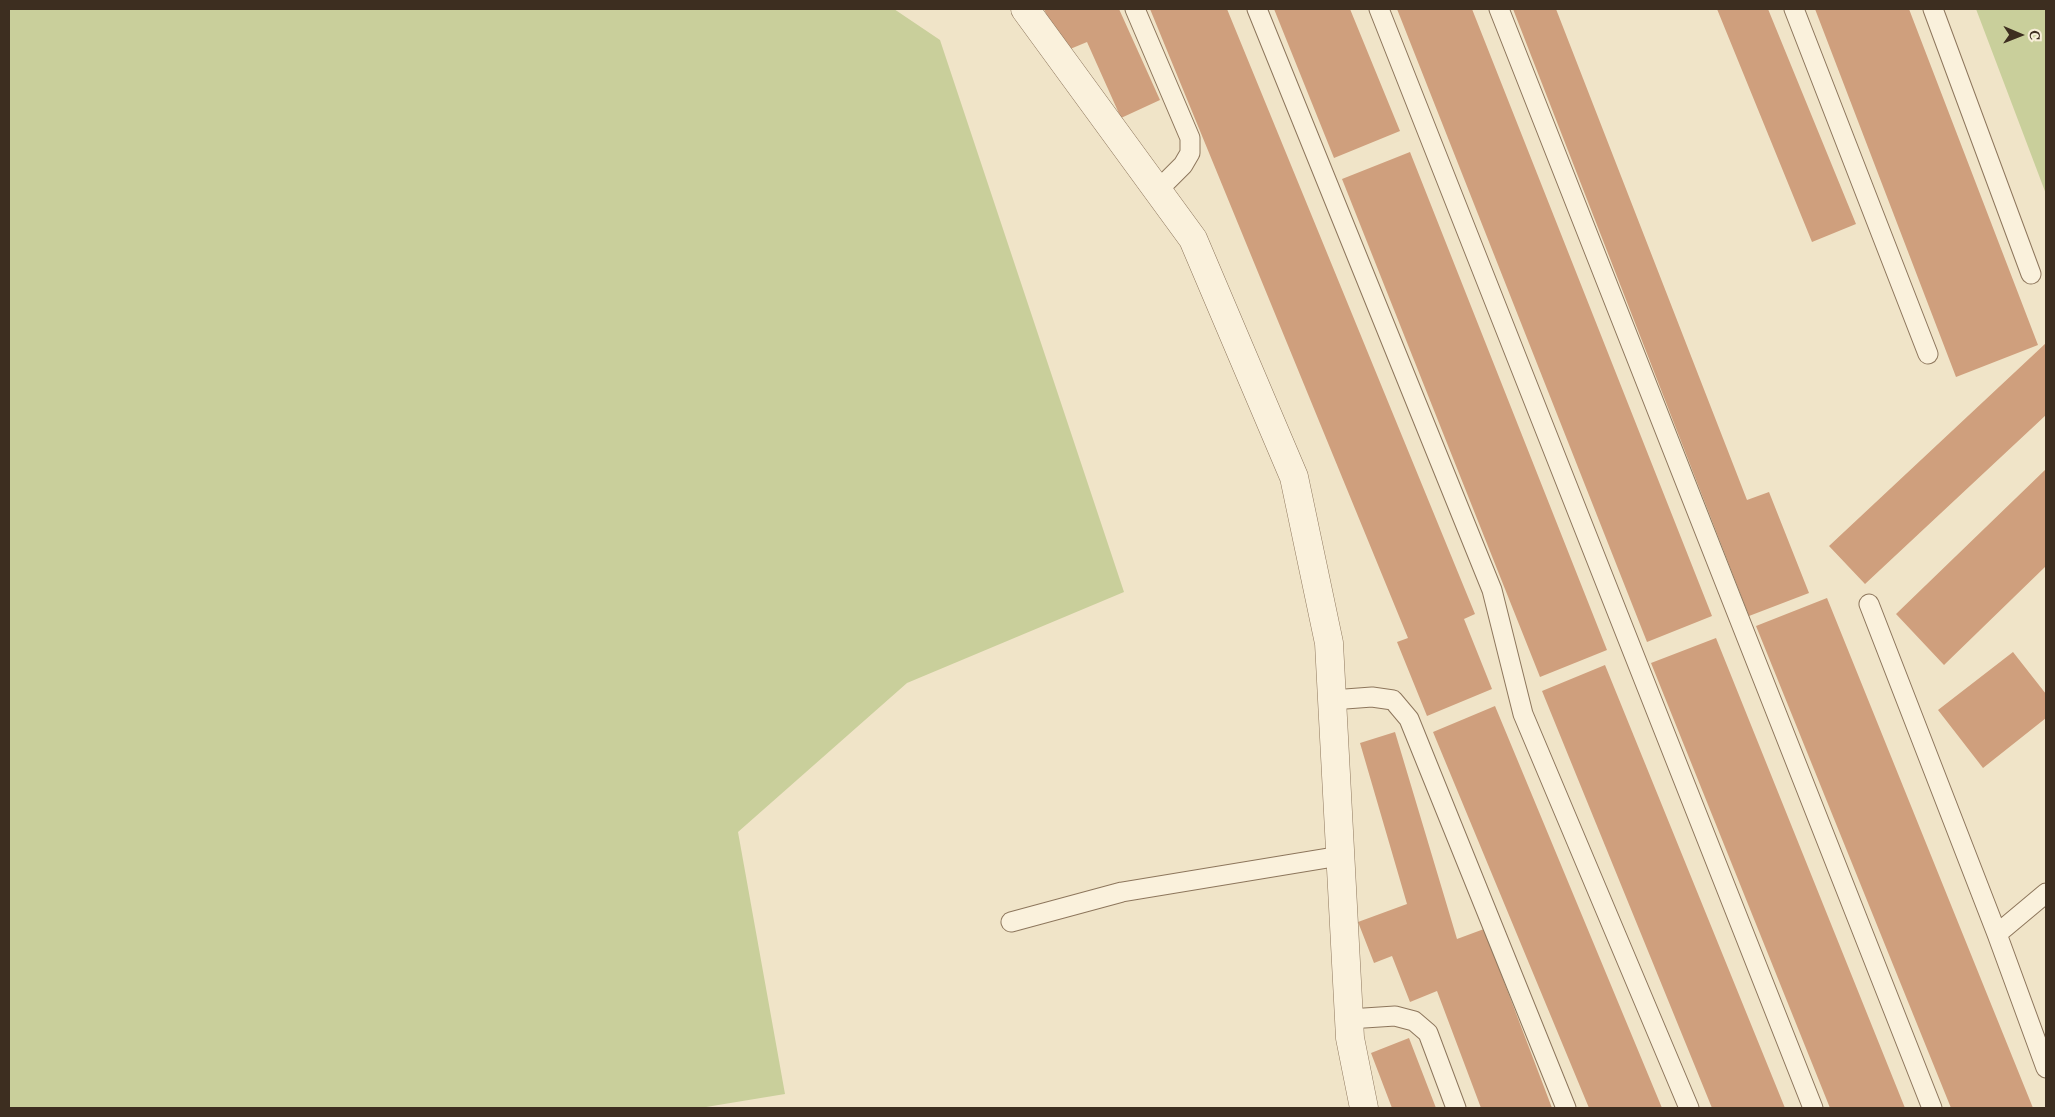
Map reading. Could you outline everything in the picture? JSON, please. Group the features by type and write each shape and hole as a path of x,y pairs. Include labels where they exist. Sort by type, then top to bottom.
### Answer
{"street":[{"path":"1025,9 1193,240 1294,476 1329,643 1350,1038 1364,1108"}],"lane":[{"path":"1135,9 1190,138 1190,153 1183,165 1157,190"},
{"path":"1257,9 1492,590 1524,714 1689,1108"},
{"path":"1379,9 1813,1108"},
{"path":"1499,9 1932,1108"},
{"path":"1794,9 1928,354"},
{"path":"1933,9 2031,274"},
{"path":"1869,604 1997,934 2046,1068"},
{"path":"1332,700 1372,697 1393,700 1410,719 1566,1108"},
{"path":"1011,922 1122,892 1340,856"},
{"path":"1997,934 2046,893"},
{"path":"1349,1020 1395,1016 1414,1021 1428,1033 1456,1108"}],"green space":[{"path":"9,9 894,9 940,40 1124,592 907,683 738,832 785,1094 700,1108 9,1108"},
{"path":"1976,9 2046,9 2046,194"}],"building":[{"path":"1044,9 1119,9 1160,100 1121,118 1087,42 1063,52"},
{"path":"1150,9 1227,9 1475,614 1464,619 1492,689 1427,716 1397,642 1408,638"},
{"path":"1274,9 1350,9 1400,131 1334,158"},
{"path":"1397,9 1472,9 1712,616 1647,642"},
{"path":"1513,9 1556,9 1747,500 1769,492 1809,593 1749,616"},
{"path":"1717,9 1768,9 1856,224 1812,242"},
{"path":"1815,9 1909,9 2038,345 1956,377"},
{"path":"1410,152 1607,650 1540,677 1342,179"},
{"path":"2046,343 2046,415 1865,584 1829,546"},
{"path":"2046,469 2046,566 1944,665 1896,614"},
{"path":"1827,598 2033,1108 1951,1108 1756,626"},
{"path":"1716,638 1905,1108 1830,1108 1651,663"},
{"path":"2013,652 2046,694 2046,718 1983,768 1938,710"},
{"path":"1605,665 1785,1108 1712,1108 1542,691"},
{"path":"1495,706 1662,1108 1589,1108 1433,732"},
{"path":"1395,732 1457,939 1484,929 1552,1108 1481,1108 1437,991 1410,1002 1392,956 1374,963 1358,922 1407,904 1360,743"},
{"path":"1409,1038 1436,1108 1392,1108 1371,1053"}]}
